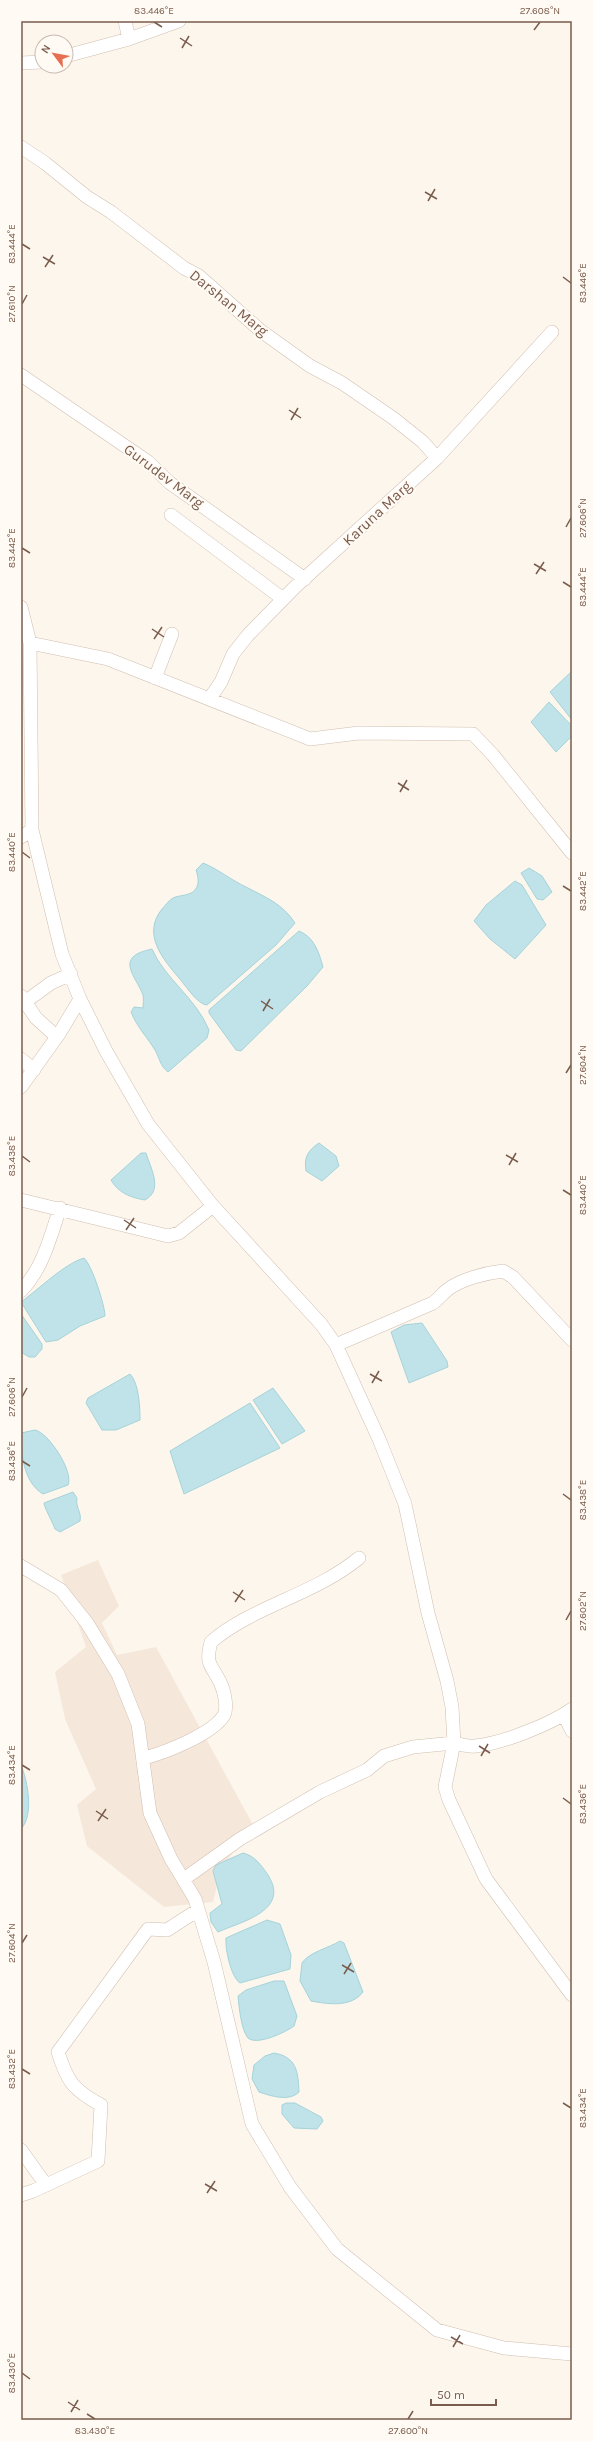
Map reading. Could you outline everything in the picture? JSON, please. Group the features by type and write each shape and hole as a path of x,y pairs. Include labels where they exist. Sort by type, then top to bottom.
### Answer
{"street":[{"path":"125,21 129,39"},
{"path":"74,54 129,39 179,21"},
{"path":"21,63 34,62"},
{"name":"Darshan Marg","path":"21,147 45,162 87,197 111,212 184,268 199,276 261,330 310,366 342,383 393,418 422,442 437,458"},
{"name":"Karuna Marg","path":"210,698 221,682 233,654 248,635 283,599 437,458 552,332"},
{"name":"Gurudev Marg","path":"21,375 148,461 170,483 305,579"},
{"path":"171,515 283,599"},
{"path":"21,607 30,643 26,834 50,909 62,954 80,999 139,1112 213,1206 321,1324 336,1345 379,1439 405,1504 428,1613 447,1681 452,1707 454,1743 444,1787 486,1879 572,1995"},
{"path":"155,678 172,634"},
{"path":"30,643 108,659 210,698 310,739 359,733 472,734 493,755 572,853"},
{"path":"57,1037 36,1018 23,999 51,983 71,974"},
{"path":"21,1087 57,1037 80,999"},
{"path":"21,1059 34,1070"},
{"path":"21,1200 60,1208 168,1236 179,1233 213,1206"},
{"path":"21,1292 42,1262 60,1208"},
{"path":"336,1345 433,1303 440,1299 446,1291 463,1282 503,1271 513,1277 572,1340"},
{"path":"144,1758 162,1754 215,1726 224,1714 226,1705 220,1682 213,1672 208,1656 211,1642 221,1634 243,1621 325,1581 359,1558"},
{"path":"21,1566 61,1590 87,1623 118,1674 138,1724 144,1758 150,1813 171,1858 195,1899 214,1962 252,2124 290,2187 337,2249 437,2330 504,2348 572,2354"},
{"path":"184,1879 240,1839 320,1792 367,1770 384,1756 413,1747 454,1743 475,1746 523,1733 568,1712 572,1731"},
{"path":"21,2194 46,2185 98,2160 101,2105 86,2097 66,2078 58,2052 148,1929 167,1930 198,1910"},
{"path":"21,2150 46,2185"}],"shaded area":[{"path":"98,1560 119,1606 102,1623 117,1655 156,1647 253,1825 221,1869 213,1902 164,1907 87,1846 77,1805 96,1789 65,1719 55,1672 86,1647 61,1575"}],"water":[{"path":"572,671 572,720 550,692"},
{"path":"549,702 572,726 572,736 556,752 531,722"},
{"path":"203,863 273,902 285,911 295,923 276,945 207,1005 199,1001 188,990 166,962 154,937 156,918 162,909 173,898 193,892 197,888 198,877 196,870"},
{"path":"529,868 542,876 552,892 543,900 537,899 521,873"},
{"path":"515,881 522,885 546,925 515,959 490,939 474,921 486,905"},
{"path":"299,931 309,937 312,941 318,951 323,967 307,986 241,1051 236,1050 209,1013 209,1010"},
{"path":"152,949 165,970 189,998 209,1030 207,1038 168,1072 165,1070 155,1050 139,1027 131,1012 134,1007 143,1008 143,995 132,974 130,962 133,957 140,952"},
{"path":"319,1143 336,1156 339,1166 322,1181 306,1171 305,1166 307,1155"},
{"path":"141,1153 146,1153 155,1184 151,1196 145,1200 135,1198 121,1192 111,1180"},
{"path":"84,1258 91,1269 98,1286 105,1316 80,1326 58,1340 46,1342 21,1302 60,1271"},
{"path":"21,1314 42,1344 42,1349 35,1357 29,1357 21,1352"},
{"path":"422,1323 447,1361 448,1367 409,1383 391,1332 404,1325"},
{"path":"130,1374 137,1389 140,1420 116,1430 102,1430 86,1403 88,1398"},
{"path":"273,1388 305,1431 282,1444 253,1400"},
{"path":"250,1403 280,1448 184,1494 170,1451"},
{"path":"35,1430 47,1438 53,1445 64,1463 69,1479 68,1485 43,1494 36,1489 27,1475 23,1458 21,1433"},
{"path":"73,1492 77,1498 80,1521 60,1532 55,1529 44,1503"},
{"path":"21,1765 28,1789 29,1807 25,1823 21,1829"},
{"path":"243,1853 247,1854 260,1864 268,1875 273,1887 273,1898 268,1906 260,1913 250,1919 218,1932 211,1922 210,1913 222,1904 213,1871 216,1865"},
{"path":"267,1920 280,1924 291,1955 290,1969 240,1983 231,1969 226,1949 226,1938"},
{"path":"340,1941 344,1943 363,1992 352,2001 345,2003 331,2004 311,2001 300,1981 302,1963 314,1953"},
{"path":"274,1981 284,1981 297,2016 294,2026 285,2032 271,2037 252,2040 248,2038 244,2029 238,1996 246,1990"},
{"path":"274,2053 287,2058 295,2066 299,2092 295,2095 290,2097 280,2097 259,2092 252,2079 254,2065 265,2056"},
{"path":"286,2103 295,2103 321,2117 323,2121 317,2129 294,2128 282,2114 282,2105"}]}
